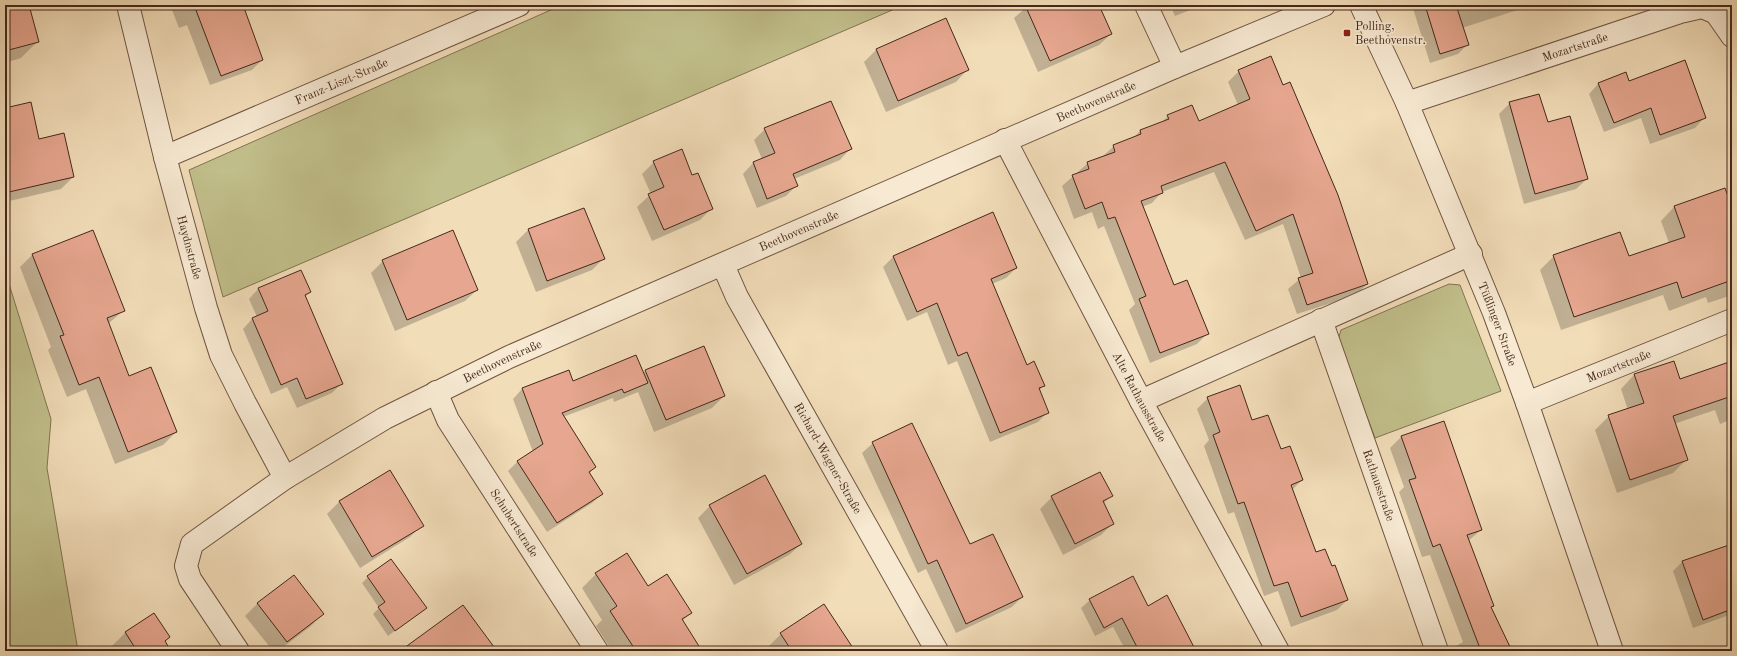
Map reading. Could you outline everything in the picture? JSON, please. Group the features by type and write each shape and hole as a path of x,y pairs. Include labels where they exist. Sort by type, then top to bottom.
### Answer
{"street":[{"name":"Haydnstraße","path":"128,5 165,157 206,308 221,355 285,478"},
{"name":"Franz-Liszt-Straße","path":"165,157 519,5"},
{"path":"1146,5 1175,67"},
{"name":"Beethovenstraße","path":"285,478 385,418 509,357 1175,67 1324,5"},
{"name":"Tüßlinger Straße","path":"1361,5 1407,103 1471,254 1527,403 1612,651"},
{"name":"Mozartstraße","path":"1407,103 1680,12 1702,8 1716,13 1732,36"},
{"name":"Alte Rathausstraße","path":"1006,140 1141,401 1278,651"},
{"path":"1141,401 1471,254"},
{"name":"Richard-Wagner-Straße","path":"723,265 737,297 937,651"},
{"name":"Rathausstraße","path":"1321,320 1436,651"},
{"name":"Mozartstraße","path":"1527,403 1732,320"},
{"name":"Schubertstraße","path":"436,392 448,420 598,651"},
{"path":"238,651 190,579 186,566 188,555 192,544 285,478"}],"shaded area":[{"path":"562,5 904,5 223,297 189,170"},
{"path":"5,271 51,419 47,468 78,651 5,651"},
{"path":"1449,284 1460,285 1501,391 1375,438 1338,340 1341,330"}],"building":[{"path":"5,5 29,5 39,42 5,51"},
{"path":"194,5 243,5 263,60 221,76"},
{"path":"1025,5 1099,5 1112,34 1050,61"},
{"path":"1425,5 1456,5 1469,45 1440,54"},
{"path":"946,18 969,70 898,101 876,49"},
{"path":"1271,56 1283,85 1290,82 1338,195 1368,284 1307,305 1298,278 1313,273 1293,214 1256,231 1225,162 1161,186 1163,193 1141,201 1174,285 1187,280 1209,334 1160,353 1139,299 1146,296 1115,217 1108,219 1102,202 1085,209 1072,175 1089,169 1087,162 1115,152 1113,145 1141,134 1140,130 1169,119 1167,115 1192,105 1199,121 1250,99 1238,70"},
{"path":"1685,60 1706,118 1660,135 1651,108 1614,123 1598,83 1626,72 1629,81"},
{"path":"1539,94 1548,122 1570,116 1588,179 1535,194 1509,102"},
{"path":"831,101 852,149 793,174 798,186 767,199 753,162 775,153 764,128"},
{"path":"31,102 39,139 64,133 74,177 9,192 5,175 5,108"},
{"path":"682,149 692,175 698,173 713,209 664,230 648,194 664,187 653,161"},
{"path":"1725,188 1732,207 1732,280 1682,298 1677,282 1574,317 1553,255 1620,232 1629,256 1685,237 1674,206"},
{"path":"584,208 605,259 547,281 528,229"},
{"path":"993,212 1017,268 991,279 1027,365 1034,361 1045,386 1039,388 1049,413 1000,433 967,352 958,356 937,303 917,312 893,256"},
{"path":"93,230 125,311 107,318 129,376 151,367 177,432 128,452 99,377 79,385 60,336 64,335 32,254"},
{"path":"453,230 478,290 407,320 382,260"},
{"path":"301,270 311,292 305,295 343,384 306,399 297,378 281,385 252,318 268,311 258,288"},
{"path":"704,346 725,396 666,420 645,370"},
{"path":"636,355 648,383 624,393 622,389 562,413 596,467 589,472 603,494 557,523 517,461 543,444 522,388 569,370 573,381"},
{"path":"1674,361 1680,379 1732,361 1732,396 1673,416 1688,460 1630,480 1608,415 1644,403 1634,374"},
{"path":"1240,385 1252,420 1268,415 1281,449 1290,446 1303,480 1291,485 1316,552 1325,549 1332,566 1335,565 1348,600 1301,617 1288,582 1274,586 1244,502 1238,504 1213,435 1220,432 1207,397"},
{"path":"1444,421 1482,530 1467,535 1494,606 1491,607 1512,651 1481,651 1440,544 1433,547 1409,480 1416,478 1401,436"},
{"path":"912,423 970,544 993,534 1023,597 966,624 937,560 928,564 872,442"},
{"path":"390,470 424,526 372,557 339,501"},
{"path":"1100,472 1113,496 1103,501 1114,524 1075,544 1051,496"},
{"path":"765,475 802,544 747,574 709,505"},
{"path":"1732,544 1732,609 1703,620 1682,561"},
{"path":"627,553 648,586 667,574 692,613 682,619 702,651 636,651 610,611 617,606 595,573"},
{"path":"391,559 427,608 395,631 378,607 385,602 367,576"},
{"path":"294,575 324,614 287,642 257,603"},
{"path":"1133,576 1148,606 1167,595 1196,651 1139,651 1122,618 1104,628 1089,599"},
{"path":"824,604 855,651 792,651 780,633"},
{"path":"463,605 497,651 400,651"},
{"path":"154,613 170,637 165,641 171,651 137,651 125,632"}],"place":[{"name":"Polling, Beethovenstr.","path":"1347,33"}]}
